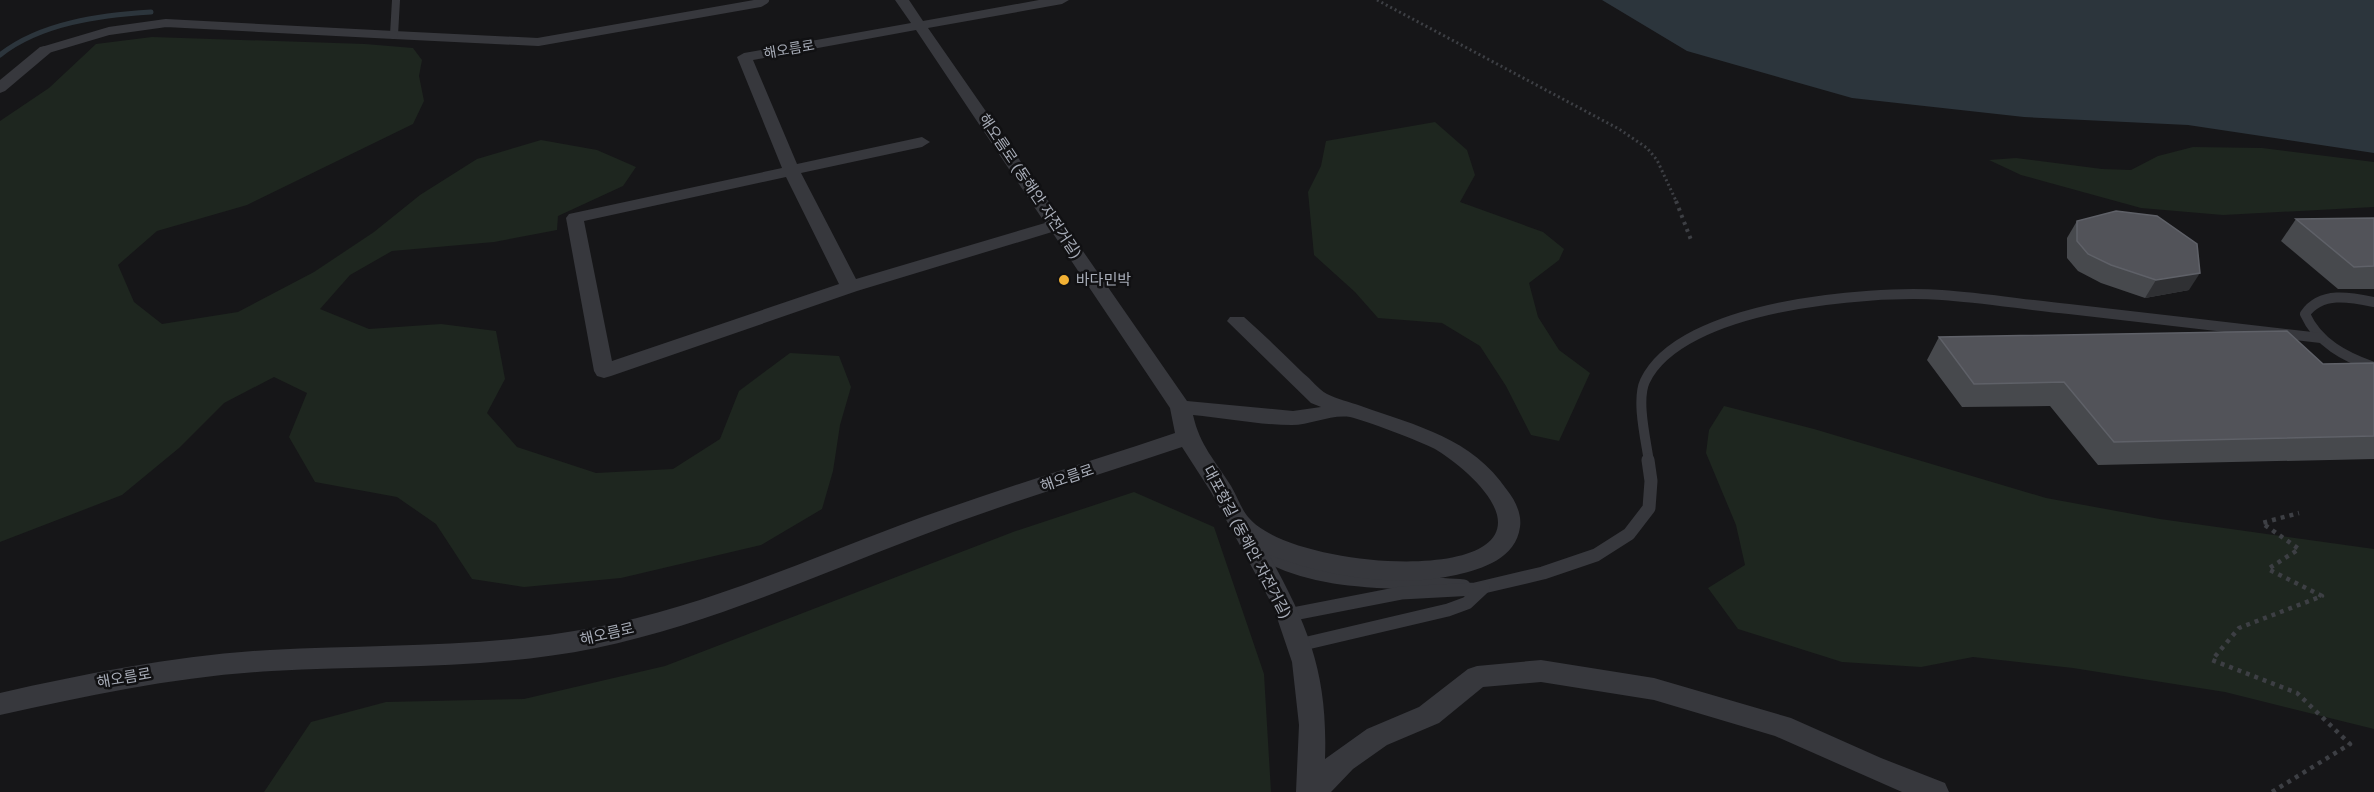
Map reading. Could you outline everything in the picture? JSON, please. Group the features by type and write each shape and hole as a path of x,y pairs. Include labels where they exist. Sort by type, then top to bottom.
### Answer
{"street":[{"name":"해오름로 (동해안 자전거길)","path":"902,0 1180,407 1188,437"},
{"path":"919,25 1062,0"},
{"name":"해오름로","path":"791,170 744,57 919,25"},
{"path":"0,88 45,50"},
{"path":"922,142 575,218 604,371 850,287 1057,225"},
{"path":"791,170 850,287"},
{"path":"1237,321 1318,398 1440,442 1461,456 1498,491 1508,507 1510,520 1508,533 1488,555 1469,563 1447,568 1418,570 1371,567 1306,558 1277,548 1245,532"},
{"path":"1180,407 1293,418 1348,410"},
{"name":"해오름로","path":"0,704 81,686 194,667 232,663 391,659 491,653 561,645 610,635 770,585 896,536 1188,437"},
{"name":"대포항길 (동해안 자전거길)","path":"1188,437 1245,532 1288,615 1305,662 1313,725 1311,792"},
{"path":"1311,792 1343,760 1377,737 1428,715 1477,677 1541,671 1654,689 1781,726 1872,767 1935,792"}],"lane":[{"path":"394,35 396,0"},
{"path":"45,50 109,31 166,23 538,42 765,0"},
{"path":"1288,615 1401,593 1456,591 1543,573 1596,555 1629,534 1649,508 1651,481 1642,410 1644,383 1657,361 1680,343 1705,330 1760,312 1842,298 1941,295 2321,338"},
{"path":"2374,302 2339,297 2321,299 2309,305 2305,314 2309,326 2321,338 2340,352 2374,367"},
{"path":"1245,532 1272,560 1314,573 1364,580 1485,586"},
{"path":"1299,645 1448,610 1467,603 1485,586"}],"path":[{"path":"1377,0 1541,86 1619,129 1647,148 1657,160 1670,187 1691,240"},
{"path":"2272,792 2350,744 2297,693 2212,660 2239,628 2322,596 2268,569 2299,549 2262,523 2299,513"}],"shaded area":[{"path":"1602,0 2374,0 2374,153 2188,125 2024,117 1852,98 1687,51"},
{"path":"152,37 365,44 413,48 422,60 419,76 424,101 413,124 247,205 157,231 118,265 134,302 162,324 238,312 314,272 374,232 420,195 477,159 541,140 597,150 636,167 623,186 558,216 557,230 494,242 392,251 350,275 320,309 369,329 441,324 496,331 505,379 487,413 517,447 596,473 673,469 720,439 739,391 790,353 839,356 851,387 840,425 833,471 822,509 761,545 621,578 524,587 472,579 436,524 397,497 315,482 289,437 307,393 274,377 224,403 179,448 122,495 0,542 0,121 49,88 96,44"},
{"path":"1435,122 1467,150 1475,175 1460,202 1543,232 1564,249 1559,260 1529,283 1538,317 1559,350 1590,373 1559,441 1531,435 1506,386 1480,346 1442,323 1378,318 1355,292 1314,255 1308,192 1321,166 1326,141"},
{"path":"2193,147 2262,148 2374,162 2374,207 2223,215 2141,208 2021,175 1989,160 2016,158 2102,169 2131,170 2158,156"},
{"path":"1724,406 1814,429 2046,498 2160,519 2374,549 2374,729 2225,692 2073,668 1973,657 1921,667 1842,662 1738,629 1708,588 1745,565 1736,525 1706,453 1709,430"},
{"path":"1134,492 1214,527 1264,674 1271,792 264,792 311,722 386,702 524,699 665,666 1013,532"}],"building":[{"path":"2116,211 2157,216 2197,244 2200,273 2156,280 2111,265 2088,254 2077,241 2077,221"},
{"path":"2374,218 2374,266 2354,267 2296,219"},
{"path":"2287,331 2323,364 2374,363 2374,436 2114,442 2064,382 1974,384 1939,337"}],"waterway":[{"path":"0,55 33,35 52,28 92,18 151,12"}],"place":[{"name":"바다민박","path":"1064,280"}]}
